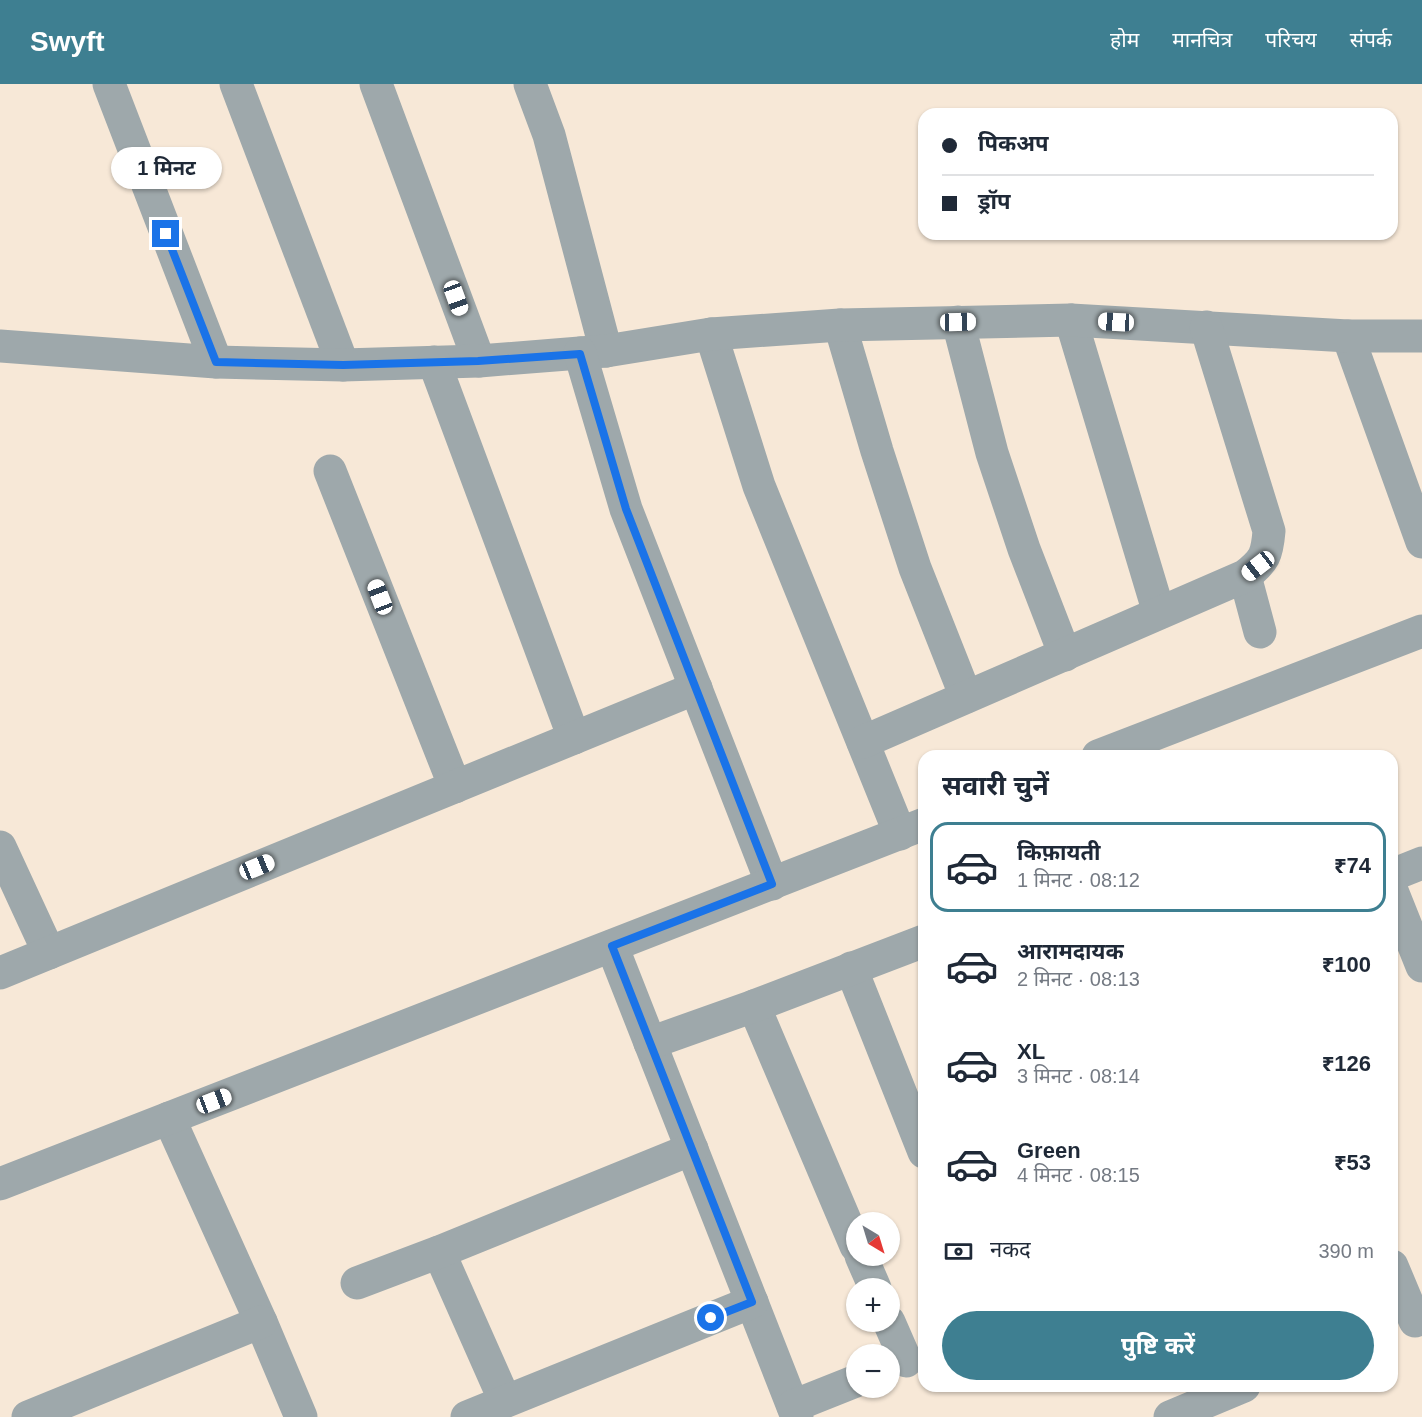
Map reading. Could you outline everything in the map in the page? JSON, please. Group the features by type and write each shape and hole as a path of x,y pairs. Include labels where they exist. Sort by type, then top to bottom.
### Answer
{"street":[{"path":"109,84 216,362"},
{"path":"236,84 343,365"},
{"path":"376,84 478,361"},
{"path":"530,84 549,135 626,509 772,884"},
{"path":"0,346 216,362 343,365 478,361 593,352 711,334 840,325 1071,320 1348,336 1422,336"},
{"path":"1071,320 1159,613"},
{"path":"958,322 992,453 1024,549 1065,655"},
{"path":"840,325 877,451 915,568 966,697"},
{"path":"863,742 1245,576 1258,566 1268,551 1269,531 1206,327"},
{"path":"0,1184 912,829 863,742 759,486 711,334"},
{"path":"1348,336 1422,542"},
{"path":"434,362 574,738"},
{"path":"330,471 455,787"},
{"path":"1245,576 1260,632"},
{"path":"1114,750 1422,632"},
{"path":"0,973 696,688"},
{"path":"0,847 48,953"},
{"path":"1398,873 1422,863"},
{"path":"1398,906 1422,966"},
{"path":"650,1043 918,943"},
{"path":"612,946 795,1412 846,1386"},
{"path":"851,968 918,1137"},
{"path":"754,1006 846,1222"},
{"path":"169,1118 301,1417"},
{"path":"357,1283 692,1149"},
{"path":"439,1252 505,1401"},
{"path":"1398,1285 1410,1323"},
{"path":"467,1417 752,1302"},
{"path":"28,1417 261,1322"},
{"path":"893,1332 906,1361"},
{"path":"1170,1417 1222,1392"}],"route":[{"path":"166,234 216,362 343,365 478,361 580,354 626,509 772,884 612,946 752,1302 711,1318"}]}
